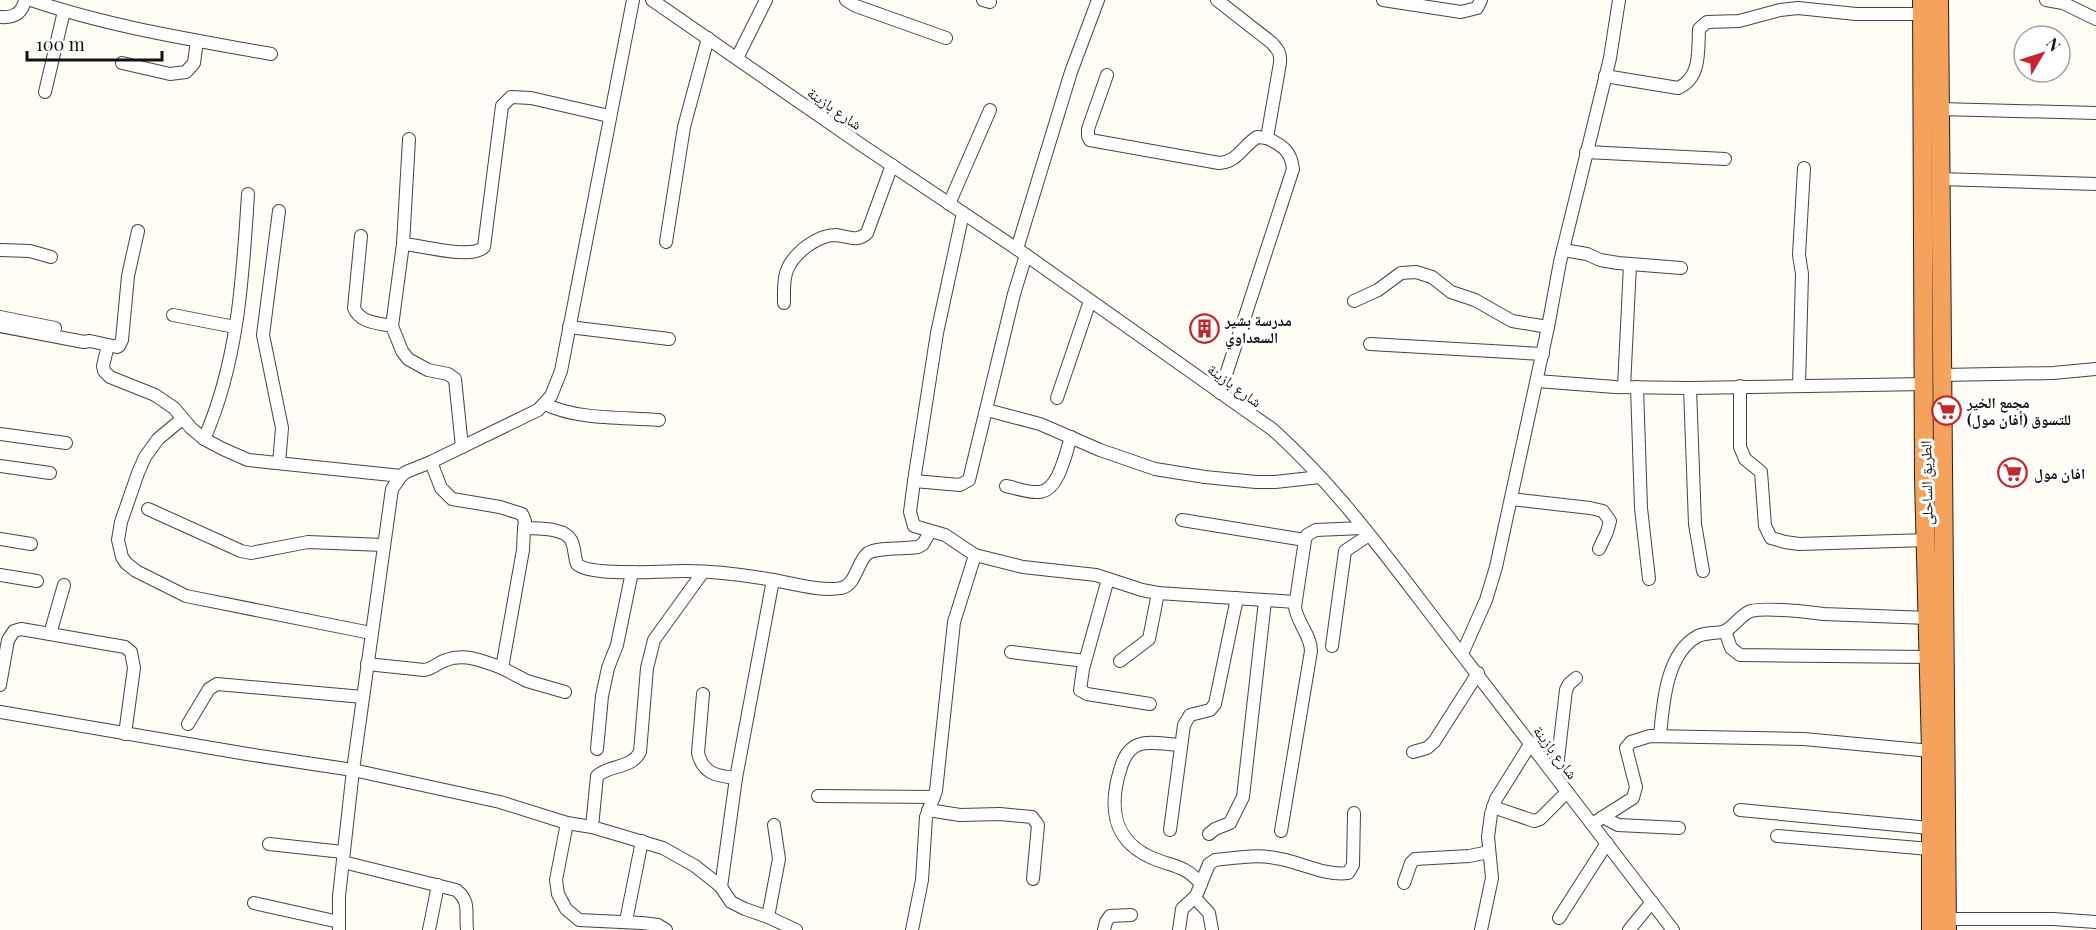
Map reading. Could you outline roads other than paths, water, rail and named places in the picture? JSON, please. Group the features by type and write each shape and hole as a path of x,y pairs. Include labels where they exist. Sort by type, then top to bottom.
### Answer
{"highway":[{"name":"الطريق الساحلى","path":"1939,0 1947,925"},
{"name":"الطريق الساحلى","path":"1922,7 1924,479 1929,657 1931,930"}],"street":[{"path":"0,17 12,17 20,13 25,0"},
{"path":"31,0 64,11 159,35 271,54"},
{"path":"108,345 103,366 106,373 155,395 174,408 182,419 204,439 248,460 401,476 509,426 538,410 551,396 558,381 633,0"},
{"name":"شارع بازينة","path":"652,0 1022,252 1272,429 1291,446 1366,531 1478,673 1673,930"},
{"path":"736,58 766,0"},
{"path":"846,0 856,6 946,38"},
{"path":"914,481 960,485 969,480 1022,252 1071,72 1098,0"},
{"path":"1216,0 1272,43 1281,56 1267,138"},
{"path":"1383,0 1461,12 1477,8 1481,0"},
{"path":"1462,654 1494,578 1543,354 1563,250 1605,76 1619,0"},
{"path":"2046,0 2063,3 2096,20"},
{"path":"1605,76 1678,88 1686,85 1695,72 1699,29 1707,22 1739,21 1768,12 1798,8 1856,14 1922,7"},
{"path":"45,92 64,11"},
{"path":"666,242 684,127 708,38"},
{"path":"122,63 170,74 186,72 194,63 197,41"},
{"path":"1107,75 1088,129 1090,140 1219,163 1227,163 1234,159 1241,150 1257,138 1267,138 1282,145 1288,152 1293,169 1220,393"},
{"path":"403,244 462,252 475,252 484,247 501,115 505,101 511,97 531,98 609,116"},
{"path":"1940,109 2096,113"},
{"path":"949,204 990,110"},
{"path":"409,139 403,244 392,326 402,351 408,358 428,370 448,374 455,379 462,447"},
{"path":"1586,152 1725,159"},
{"path":"784,303 784,280 788,268 804,249 817,240 834,235 856,239 863,238 867,234 892,165"},
{"path":"1799,386 1802,278 1799,255 1804,168"},
{"path":"1941,179 2096,184"},
{"path":"204,439 222,393 231,356 245,246 248,194"},
{"path":"279,211 263,335 282,428 279,463"},
{"path":"963,213 937,333 910,512 914,526 945,536 975,555 1023,567 1096,575 1142,590 1295,602"},
{"path":"0,326 117,347 121,344 128,276 138,231"},
{"path":"361,236 354,308 363,320 392,326"},
{"path":"0,250 30,250 51,257"},
{"path":"1563,250 1630,265 1681,268"},
{"path":"1630,265 1630,387 1649,579"},
{"path":"1354,301 1378,290 1401,273 1416,272 1432,278 1451,292 1475,300 1512,321 1548,327"},
{"path":"1057,398 1090,301"},
{"path":"173,315 235,327"},
{"path":"0,317 78,332 90,341"},
{"path":"569,327 669,339"},
{"path":"1370,344 1543,354"},
{"path":"1942,375 2053,373 2096,369"},
{"path":"1537,381 1690,388 1925,384"},
{"path":"1740,386 1740,447 1745,459 1761,472 1765,526 1771,538 1799,544 1927,540"},
{"path":"1690,388 1695,524 1703,571"},
{"path":"545,404 573,414 659,420"},
{"path":"987,410 1040,424 1100,450 1155,469 1205,477 1275,482 1320,477"},
{"path":"182,419 158,439 145,457 138,474 121,522 118,540 122,557 126,563 136,571 186,596 371,633"},
{"path":"0,434 66,443"},
{"path":"1006,486 1032,492 1042,492 1048,489 1057,479 1071,437"},
{"path":"432,462 441,488 452,500 500,507 522,514 525,521 523,550 502,668"},
{"path":"0,466 50,473"},
{"path":"254,903 339,926 343,857 353,770 383,545 392,489 401,476"},
{"path":"1511,499 1603,511 1610,521 1599,549"},
{"path":"148,510 251,553 308,542 383,545"},
{"path":"1182,520 1305,540"},
{"path":"524,528 563,533 569,537 575,559 581,567 632,572 703,572 840,589 846,587 862,559 868,554 875,550 918,547 923,544 930,532"},
{"path":"1281,831 1311,651 1309,639 1296,615 1295,602 1305,540 1307,535 1316,530 1366,531"},
{"path":"1332,646 1345,551 1366,531"},
{"path":"0,539 31,544"},
{"path":"912,930 922,880 928,810 934,797 954,622 975,555"},
{"path":"597,748 602,696 622,623 632,572"},
{"path":"592,827 597,776 604,771 632,763 640,752 647,668 654,640 703,572"},
{"path":"0,575 37,581"},
{"path":"1108,579 1079,688 1082,693 1150,704"},
{"path":"721,887 736,778 773,580"},
{"path":"50,634 64,585"},
{"path":"1120,661 1149,639 1158,592"},
{"path":"1170,830 1186,718 1210,710 1215,704 1237,598"},
{"path":"1209,834 1230,823 1242,800 1265,601"},
{"path":"1660,736 1666,690 1677,659 1696,637 1725,631 1747,614 1754,611 1802,611 1821,614 1928,618"},
{"path":"0,686 10,634 14,630 21,629 125,647 131,652 135,668 125,734"},
{"path":"1725,631 1731,648 1740,655 1929,657"},
{"path":"1011,652 1085,661"},
{"path":"367,664 424,670 433,669 443,661 467,657 502,668 527,681 565,692"},
{"path":"1413,752 1427,748 1434,742 1478,673"},
{"path":"1556,776 1566,690 1576,678"},
{"path":"188,724 209,689 216,684 363,697"},
{"path":"703,694 698,753 700,761 707,772 736,778"},
{"path":"0,712 353,770 500,802 567,823 592,827 663,848 682,858 721,887 731,902 796,930"},
{"path":"1592,824 1630,800 1636,790 1626,754 1628,745 1635,740 1660,736 1804,739 1930,751"},
{"path":"1181,746 1143,743 1128,750 1119,770 1114,797 1115,819 1120,833 1134,849 1186,869 1201,884"},
{"path":"1481,930 1493,870 1489,852 1493,807 1499,793 1531,743"},
{"path":"1493,807 1534,821 1540,819 1567,792"},
{"path":"818,796 934,797"},
{"path":"928,810 960,815 1000,814 1032,817 1038,825 1033,879"},
{"path":"1740,810 1930,828"},
{"path":"1179,930 1182,909 1195,898 1211,862 1253,855 1284,859 1329,872 1348,873 1353,865 1353,813"},
{"path":"1603,817 1618,825 1679,828"},
{"path":"567,823 557,869 556,888 566,909 575,918 588,925 626,921 642,926 658,925 666,930"},
{"path":"768,917 779,859 774,825"},
{"path":"1777,836 1930,849"},
{"path":"626,921 642,841"},
{"path":"1559,918 1607,843"},
{"path":"269,844 343,857 456,890 466,898 468,905 467,930"},
{"path":"1404,883 1411,863 1415,859 1469,856 1489,852"},
{"path":"429,930 438,885"},
{"path":"1195,898 1209,913 1212,930"},
{"path":"1629,930 1652,902"},
{"path":"1104,930 1110,916 1131,915"},
{"path":"1947,925 2012,918 2096,922"}],"place":[{"name":"مدرسة بشير السعداوي","path":"1204,329"},
{"name":"مجمع الخير للتسوق (أفان مول)","path":"1946,411"},
{"name":"افان مول","path":"2013,473"}]}
